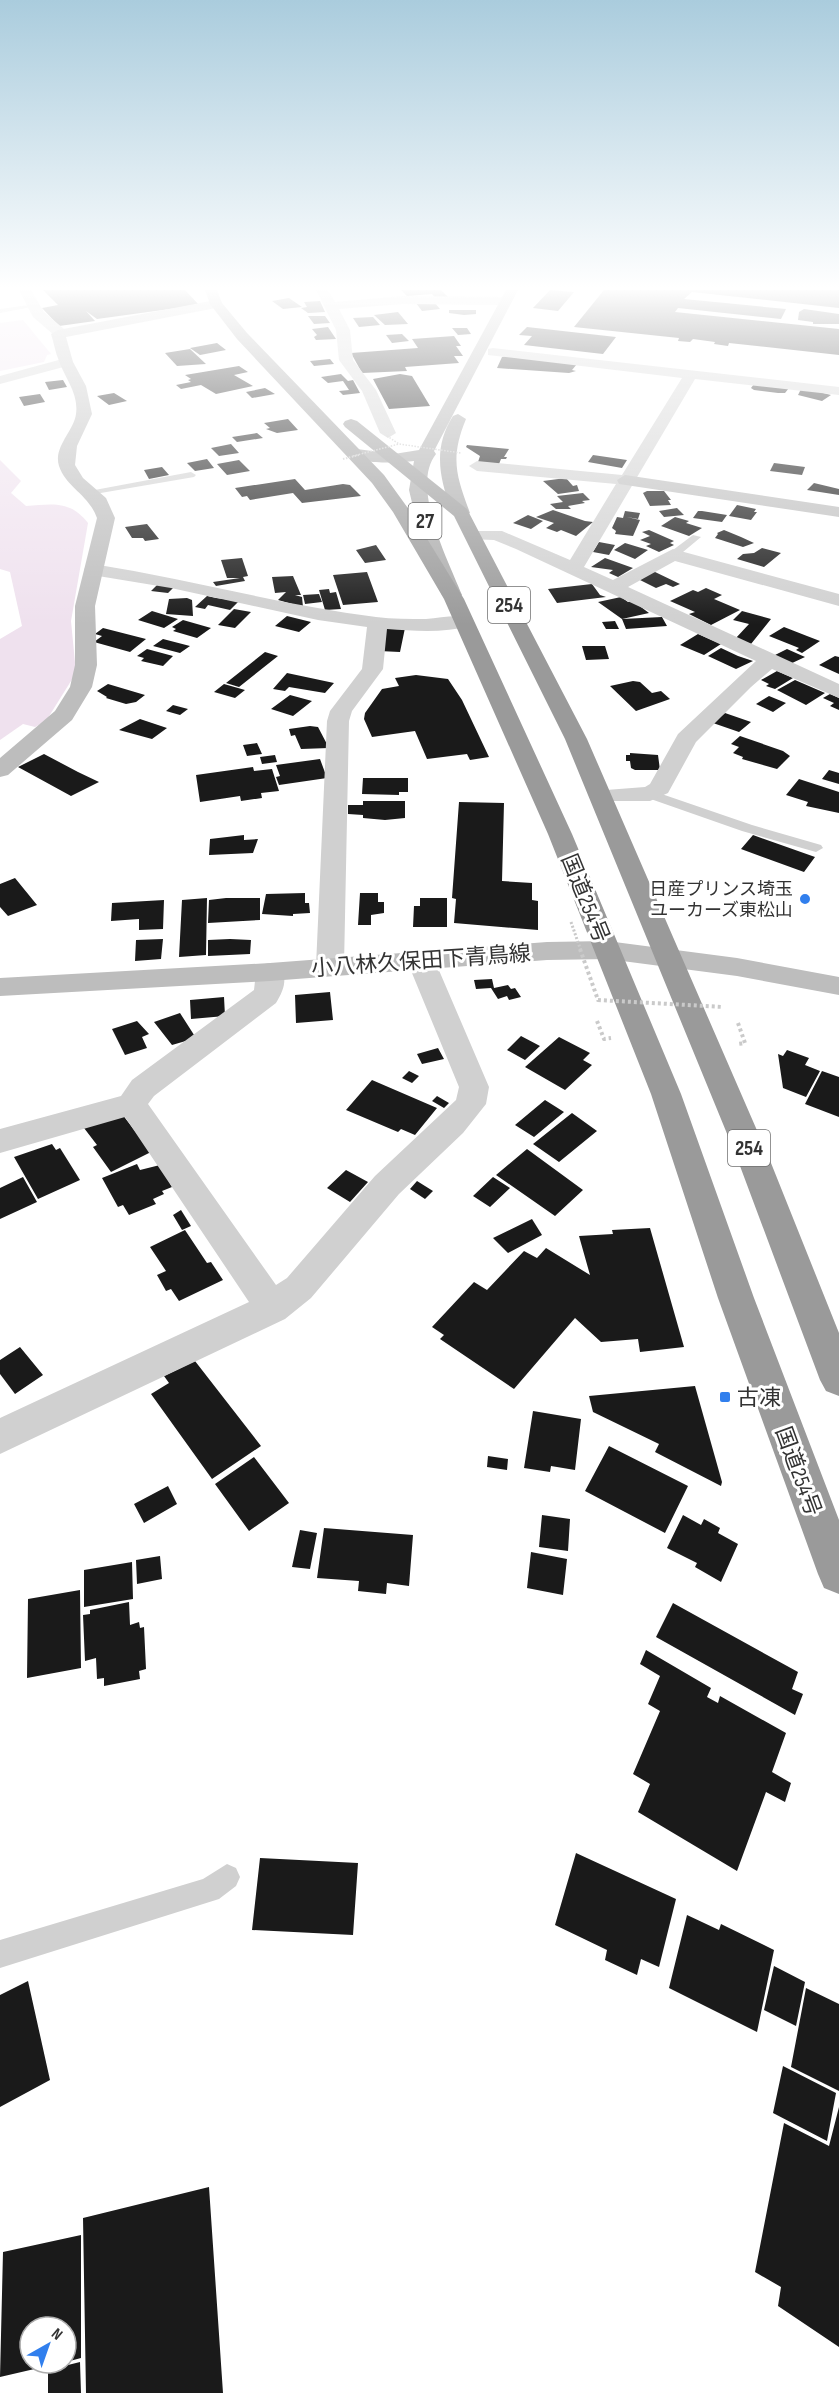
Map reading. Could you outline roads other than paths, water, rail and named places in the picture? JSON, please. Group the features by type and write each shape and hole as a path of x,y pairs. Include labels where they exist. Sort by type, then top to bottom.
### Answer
{"highway":[{"name":"国道254号","path":"301,402 401,511 454,599 560,834 666,1094 748,1332 839,1574"},
{"name":"254","path":"340,415 384,438 417,477 461,513 473,535 554,692 601,796 753,1158 839,1380"}],"main road":[{"name":"27","path":"461,402 440,448 461,513"},
{"name":"27","path":"454,599 428,532 417,477 440,448 465,402"},
{"path":"384,438 400,450 440,448"},
{"path":"350,457 440,448"}],"street":[{"path":"0,770 64,714 81,687 86,665 85,606 106,518 100,502 77,481 67,465 69,446 84,414 82,402"},
{"path":"373,402 384,438"},
{"path":"574,568 674,402"},
{"path":"477,466 625,480 839,512"},
{"path":"473,535 504,537 839,692"},
{"path":"614,587 673,555 839,600"},
{"path":"93,570 171,582 318,614 378,623 425,625 464,622"},
{"path":"330,966 338,721 341,711 372,669 378,623"},
{"path":"601,796 650,794 666,780 686,739 743,682 769,661"},
{"name":"小八林久保田下青鳥線","path":"0,987 270,972 547,951 608,950 737,967 839,986"},
{"path":"0,1437 272,1308 299,1288 387,1185 452,1125 471,1104 474,1087 421,961"},
{"path":"0,1141 132,1104 143,1088 266,996 272,985 270,972"},
{"path":"132,1104 272,1308"}],"lane":[{"path":"89,492 191,475"},
{"path":"673,555 696,537"},
{"path":"650,794 747,828 816,848"},
{"path":"0,1954 210,1890 227,1877"}],"place":[{"name":"日産プリンス埼玉 ユーカーズ東松山","path":"805,899"},
{"name":"古凍","path":"725,1397"}]}
